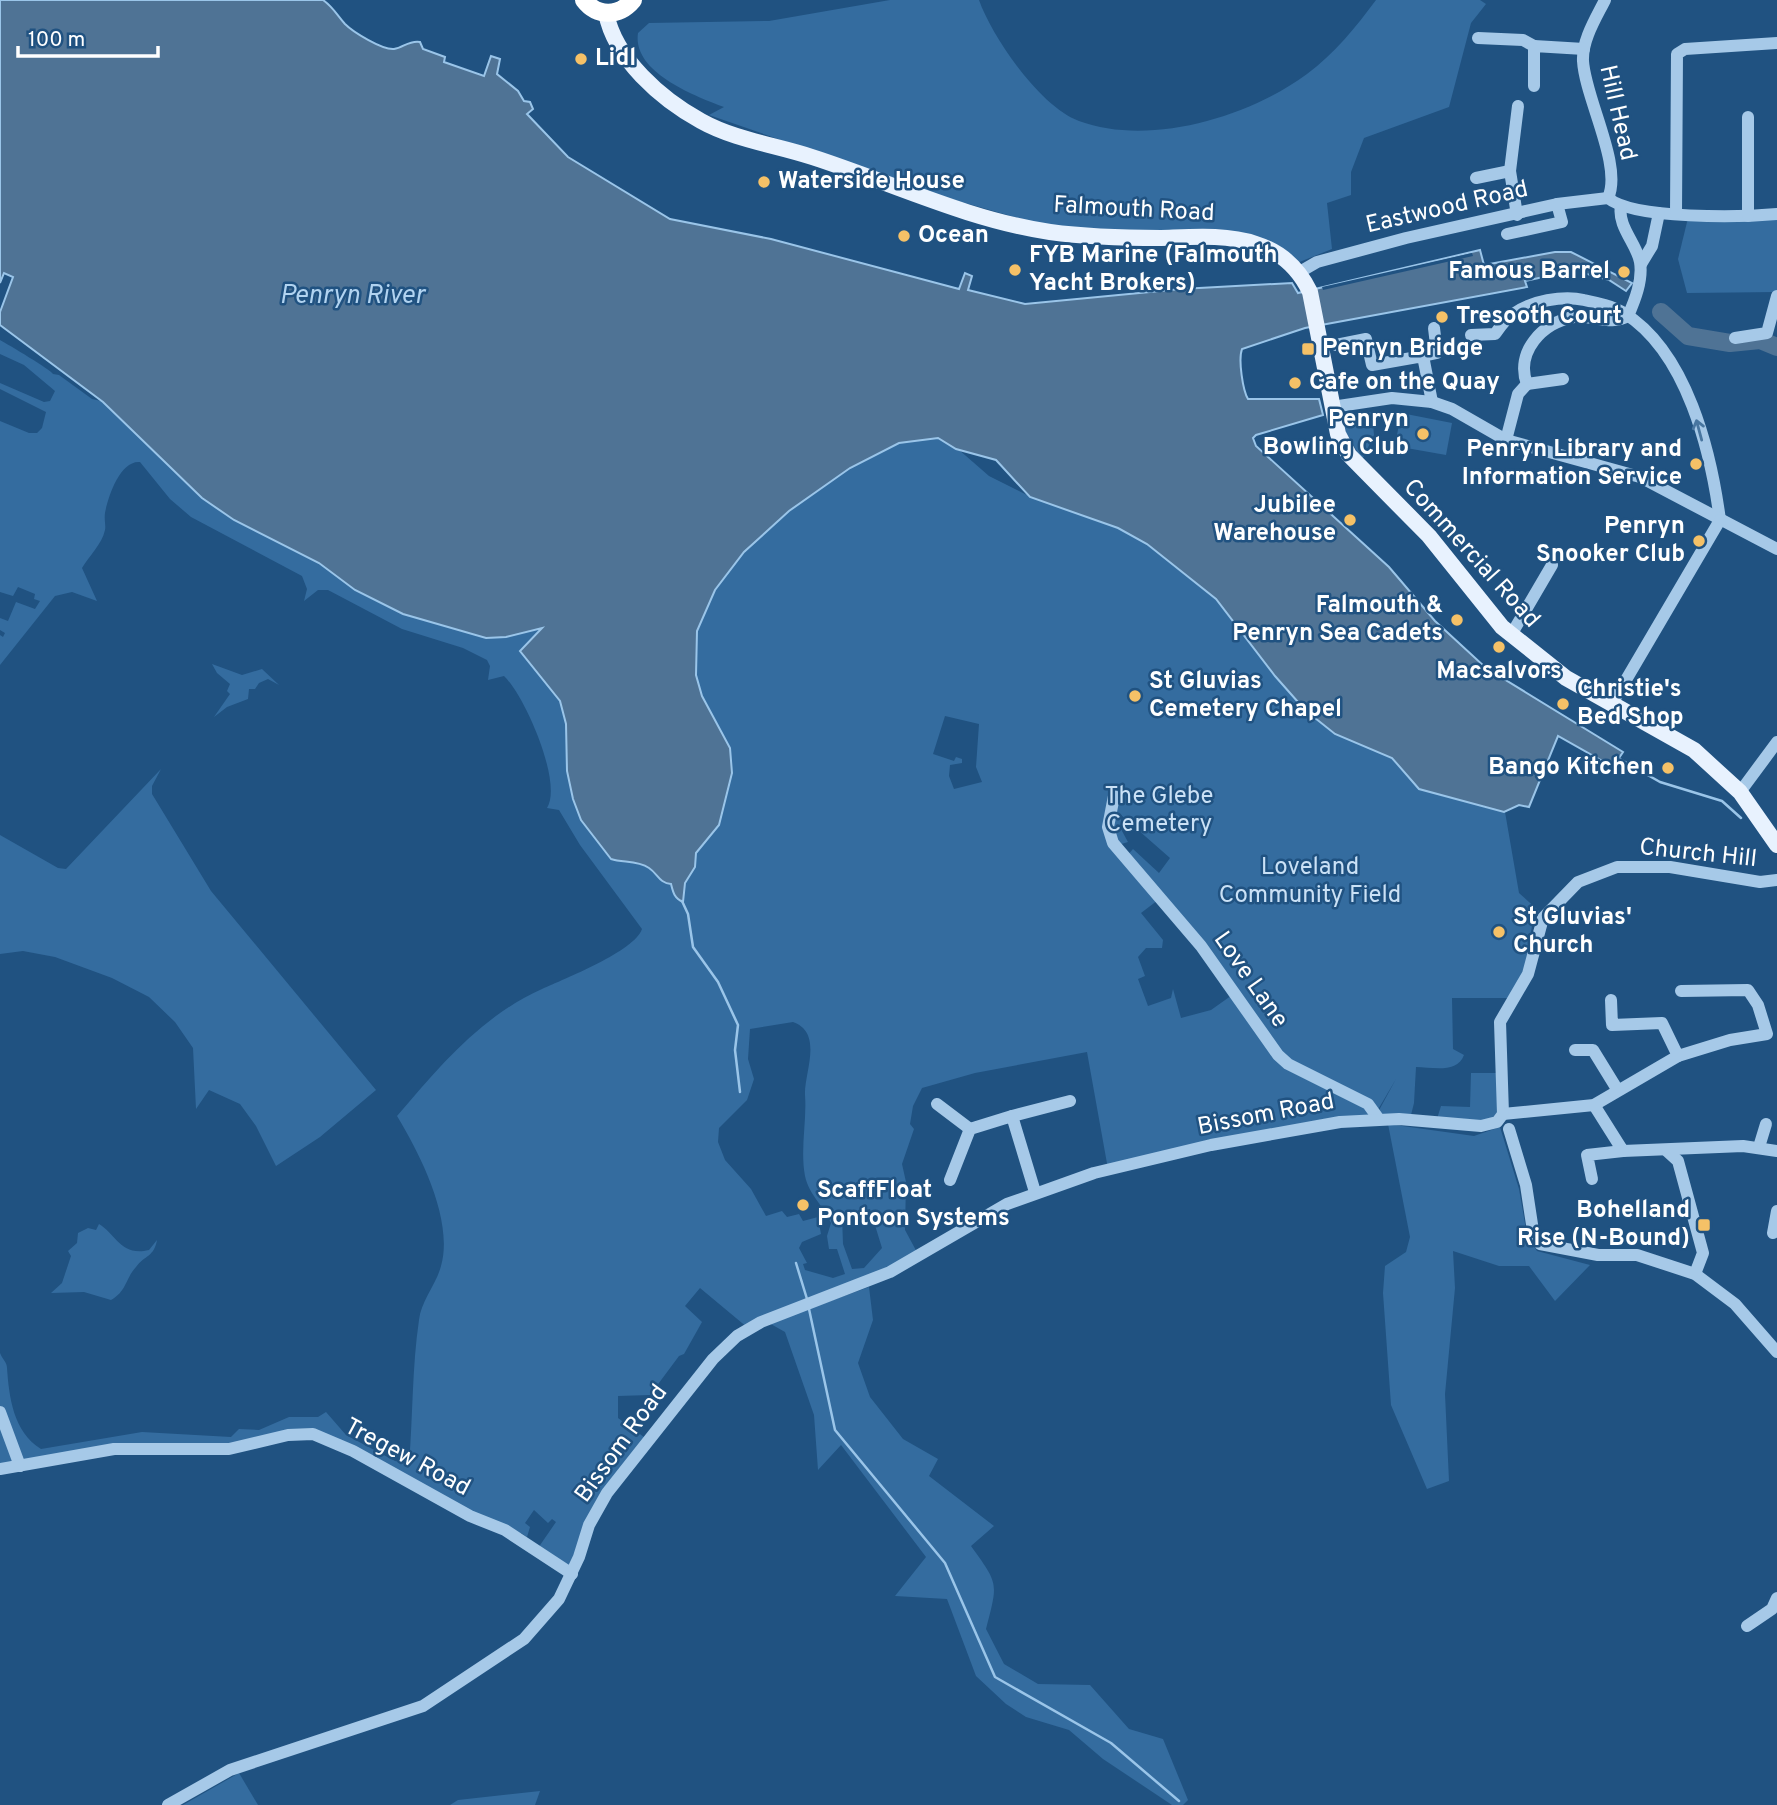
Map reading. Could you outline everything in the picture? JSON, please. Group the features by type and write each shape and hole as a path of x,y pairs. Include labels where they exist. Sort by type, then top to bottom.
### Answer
{"highway":[{"name":"Falmouth Road","path":"583,0 595,10 620,8"}],"main road":[{"name":"Falmouth Road","path":"620,8 622,37 652,83 688,113 723,131 813,157 992,218 1068,234 1237,240 1272,250 1302,277"},
{"name":"Commercial Road","path":"1302,277 1318,335 1338,434 1349,455 1420,527 1467,587 1511,635 1566,678 1613,702 1694,750 1740,792 1777,845"}],"street":[{"name":"Hill Head","path":"1605,0 1584,49 1590,95 1610,168 1612,189 1608,198"},
{"path":"1478,38 1523,40 1534,46 1584,49"},
{"path":"1676,213 1677,54 1685,49 1777,43"},
{"path":"1534,46 1534,86"},
{"path":"1517,215 1510,171 1518,106"},
{"path":"1748,117 1748,216"},
{"path":"1476,178 1510,171"},
{"path":"1608,198 1621,206 1659,213 1748,216 1777,214"},
{"name":"Eastwood Road","path":"1302,277 1337,256 1557,204 1608,198"},
{"path":"1507,234 1562,222 1557,204"},
{"path":"1621,206 1622,219 1641,264"},
{"path":"1628,316 1638,286 1641,264 1652,246 1659,213"},
{"path":"1735,338 1767,332 1777,296"},
{"path":"1471,335 1494,334 1513,314 1554,299 1578,298 1610,307 1628,316 1656,341 1689,393 1720,520 1613,702"},
{"path":"1527,384 1522,364 1526,351 1554,324 1573,318 1614,321 1628,316"},
{"path":"1336,345 1366,339 1372,365 1437,353 1434,328"},
{"path":"1423,356 1432,402"},
{"path":"1506,440 1518,394 1527,384 1563,379"},
{"path":"1332,407 1392,398 1432,402 1452,409 1506,440 1627,472 1777,549"},
{"path":"1756,537 1777,541"},
{"path":"1511,635 1552,565"},
{"path":"1740,792 1777,742"},
{"name":"Love Lane","path":"1114,796 1108,827 1113,843 1202,946 1278,1055 1289,1064 1368,1104 1378,1118"},
{"name":"Church Hill","path":"1503,1114 1500,1022 1528,974 1543,918 1578,882 1617,867 1670,867 1760,882 1777,880"},
{"path":"1623,1151 1594,1105 1617,1089 1678,1056 1730,1040 1772,1035 1748,990 1681,991"},
{"path":"1611,1000 1612,1024 1662,1023 1678,1056"},
{"path":"1575,1050 1593,1050 1617,1089"},
{"path":"970,1129 1070,1101"},
{"path":"937,1104 970,1129"},
{"name":"Bissom Road","path":"169,1805 230,1770 423,1706 524,1639 553,1609 572,1574 598,1506 713,1359 753,1326 899,1267 984,1215 1035,1192 1106,1170 1210,1145 1333,1123 1378,1118 1481,1126 1497,1122 1503,1114 1594,1105"},
{"path":"1012,1116 1035,1192"},
{"path":"1759,1147 1766,1124"},
{"path":"950,1180 970,1129"},
{"path":"1509,1129 1526,1185 1532,1231 1540,1244 1598,1255 1637,1255 1695,1275 1735,1304 1777,1352"},
{"path":"1592,1179 1587,1155 1623,1151 1759,1147 1777,1151"},
{"path":"1667,1151 1678,1161 1703,1253 1695,1275"},
{"path":"1773,1233 1777,1210"},
{"path":"0,1412 20,1466"},
{"name":"Tregew Road","path":"0,1469 125,1448 221,1450 288,1435 319,1436 353,1451 470,1516 505,1530 572,1574"},
{"path":"1747,1626 1772,1609 1777,1598"}],"green space":[{"path":"890,0 979,0 1006,51 1049,101 1079,121 1136,131 1167,129 1228,115 1283,89 1326,58 1376,0 1480,0 1486,4 1471,23 1449,107 1364,138 1351,172 1351,195 1327,203 1332,249 1297,263 1284,251 1039,224 951,199 709,115 724,107 682,89 655,71 639,47 638,33 649,23 769,21"},
{"path":"1689,214 1777,214 1777,292 1687,293 1678,259"},
{"path":"0,215 150,235 310,237 602,315 610,331 606,407 620,450 618,464 624,481 624,497 640,517 645,542 658,553 664,565 660,596 653,613 663,596 667,562 663,551 651,536 646,518 629,493 629,483 622,468 626,449 612,408 616,354 626,327 640,320 814,350 946,363 1047,364 1161,353 1188,361 1196,396 1207,418 1238,447 1258,486 1287,515 1398,602 1411,635 1493,709 1521,715 1558,736 1529,807 1519,805 1505,812 1519,893 1539,911 1533,919 1528,952 1533,952 1526,976 1512,998 1452,998 1453,1049 1464,1055 1461,1061 1450,1067 1416,1067 1414,1103 1410,1119 1379,1118 1377,1114 1396,1079 1376,1113 1378,1118 1234,1140 1108,1169 1087,1052 975,1073 922,1088 913,1106 910,1124 914,1129 902,1164 906,1182 905,1230 919,1256 874,1278 748,1328 700,1288 685,1306 702,1322 684,1354 679,1356 650,1395 618,1396 618,1418 648,1440 598,1505 588,1524 572,1574 536,1551 556,1522 552,1519 548,1523 534,1510 525,1523 530,1527 527,1537 521,1533 518,1538 460,1510 354,1450 308,1433 288,1434 221,1450 125,1448 0,1468 0,1353 7,1366 11,1401 18,1423 24,1433 41,1449 142,1432 231,1437 239,1429 259,1430 289,1417 318,1417 326,1412 346,1435 395,1461 409,1464 419,1320 439,1273 444,1248 439,1208 432,1188 397,1116 463,1044 499,1013 613,955 627,946 642,929 580,845 559,810 547,808 551,796 550,780 531,720 513,686 504,676 488,680 490,666 487,660 463,648 402,629 328,590 318,590 304,601 307,589 302,576 191,517 170,499 140,462 127,467 116,481 107,506 103,535 82,568 97,601 72,592 55,596 0,665 0,635 3,637 5,633 0,630 0,618 8,621 16,602 35,609 40,601 34,599 35,594 18,587 13,596 0,592 0,421 29,433 37,433 42,428 46,412 0,389 0,383 44,402 50,401 55,391 24,365 0,354 0,340 53,374 59,375 92,399 101,401 0,325 0,312 13,277 4,273 0,283","holes":["958,449 996,459 1029,496 989,476","653,613 647,636 650,650 666,678 658,722 663,761 673,785 689,803 693,821 690,837 675,853 682,900 674,878 672,855 688,836 690,816 687,807 670,787 658,756 655,724 663,680 647,649 644,635","945,716 979,724 976,767 982,782 954,789 949,776 950,765 962,763 962,759 956,757 954,761 933,754","1121,815 1170,858 1159,873 1133,849 1127,856 1153,887 1115,846 1128,842 1122,831","1161,897 1201,945 1235,993 1211,1010 1181,1018 1173,989 1171,998 1148,1006 1138,979 1145,976 1138,957 1146,948 1162,948 1163,940 1141,913","793,1022 802,1027 808,1035 810,1054 805,1086 803,1156 805,1176 831,1223 827,1236 829,1249 837,1249 845,1274 833,1278 805,1270 803,1264 807,1263 799,1248 802,1242 821,1234 818,1217 803,1221 799,1214 787,1217 782,1211 766,1216 751,1189 725,1160 718,1142 719,1128 747,1100 754,1079 748,1059 750,1029","870,1209 882,1248 864,1268 852,1269 843,1244 842,1217"]},
{"path":"1372,412 1374,435 1362,460 1344,429 1346,421 1354,413"},
{"name":"Penryn Bowling Club","path":"1401,413 1452,423 1446,455 1395,446"},
{"path":"212,664 242,675 262,669 279,685 268,679 259,683 255,689 249,689 248,699 227,707 214,717 230,694 227,691 230,684 217,673"},
{"path":"161,769 152,786 152,794 211,891 376,1090 320,1137 276,1166 256,1126 240,1104 209,1090 196,1109 193,1048 175,1022 149,997 112,978 55,957 23,951 0,954 0,835 58,868 66,869"},
{"path":"1471,1073 1502,1073 1499,1120 1436,1122 1441,1106 1470,1107"},
{"path":"1388,1124 1474,1136 1500,1127 1519,1189 1527,1235 1537,1251 1590,1265 1555,1301 1529,1266 1499,1266 1453,1251 1455,1288 1445,1394 1449,1481 1427,1489 1391,1405 1383,1293 1385,1266 1406,1252 1410,1237"},
{"path":"99,1224 132,1250 149,1250 157,1240 156,1246 132,1271 120,1293 111,1300 84,1292 51,1293 62,1283 71,1256 68,1251 77,1243 78,1233 88,1228 96,1230"},
{"path":"869,1287 873,1320 858,1363 870,1397 903,1439 938,1459 929,1476 994,1526 971,1546 994,1584 993,1602 986,1629 1004,1664 1038,1684 1090,1685 1129,1729 1163,1739 1188,1800 1183,1805 1172,1805 1103,1759 1069,1730 1026,1717 1006,1704 976,1676 947,1599 895,1596 926,1557 841,1445 818,1470 814,1415 785,1332 769,1323"},
{"path":"239,1773 258,1805 183,1805"},
{"path":"540,1791 535,1805 450,1805 458,1800"}],"water":[{"name":"Penryn River","path":"0,0 323,0 345,24 382,47 394,49 420,42 423,49 445,57 444,62 484,76 491,56 500,59 497,74 518,91 524,101 530,102 533,109 527,114 568,157 670,219 771,239 959,289 965,273 972,276 968,290 1025,304 1181,289 1292,283 1298,293 1480,250 1484,265 1555,252 1571,252 1632,283 1626,291 1609,280 1584,273 1585,270 1577,267 1575,270 1525,281 1527,287 1305,328 1242,349 1241,368 1248,399 1319,399 1323,415 1256,435 1253,438 1256,446 1389,567 1435,621 1486,668 1623,752 1613,767 1558,736 1529,807 1519,805 1504,812 1419,789 1392,758 1335,734 1305,710 1275,676 1216,599 1147,544 1118,528 1030,497 996,460 956,449 938,438 899,443 850,468 789,511 744,552 715,590 697,631 696,675 702,696 730,748 732,773 719,825 696,853 695,867 685,883 683,902 676,897 671,884 661,880 649,868 611,859 581,820 567,771 566,724 560,701 520,651 542,628 506,637 486,638 403,614 355,590 319,563 234,520 202,498 103,402 0,325 0,312 13,277 4,273 0,283"}],"pier":[{"path":"1472,253 1473,256 1323,290 1322,287"}],"waterway":[{"path":"1661,312 1688,336 1730,343 1760,340 1777,347"},
{"path":"1618,758 1660,782 1722,801 1741,818"},
{"path":"682,901 688,914 693,947 718,982 738,1025 735,1050 740,1092"},
{"path":"796,1263 807,1299"},
{"path":"809,1309 835,1430 945,1563 995,1677 1111,1743 1179,1801"}],"place":[{"name":"Lidl","path":"581,59"},
{"name":"Waterside House","path":"764,182"},
{"name":"Ocean","path":"904,236"},
{"name":"FYB Marine (Falmouth Yacht Brokers)","path":"1015,270"},
{"name":"Famous Barrel","path":"1624,272"},
{"name":"Tresooth Court","path":"1442,317"},
{"name":"Penryn Bridge","path":"1308,349"},
{"name":"Cafe on the Quay","path":"1295,383"},
{"name":"Penryn Bowling Club","path":"1423,434"},
{"name":"Penryn Library and Information Service","path":"1696,464"},
{"name":"Jubilee Warehouse","path":"1350,520"},
{"name":"Penryn Snooker Club","path":"1699,541"},
{"name":"Falmouth & Penryn Sea Cadets","path":"1457,620"},
{"name":"Macsalvors","path":"1499,647"},
{"name":"St Gluvias Cemetery Chapel","path":"1135,696"},
{"name":"Christie's Bed Shop","path":"1563,704"},
{"name":"Bango Kitchen","path":"1668,768"},
{"name":"St Gluvias' Church","path":"1499,932"},
{"name":"ScaffFloat Pontoon Systems","path":"803,1205"},
{"name":"Bohelland Rise (N-Bound)","path":"1704,1225"}],"park label":[{"name":"The Glebe Cemetery","path":"1159,811"},
{"name":"Loveland Community Field","path":"1310,882"}]}
